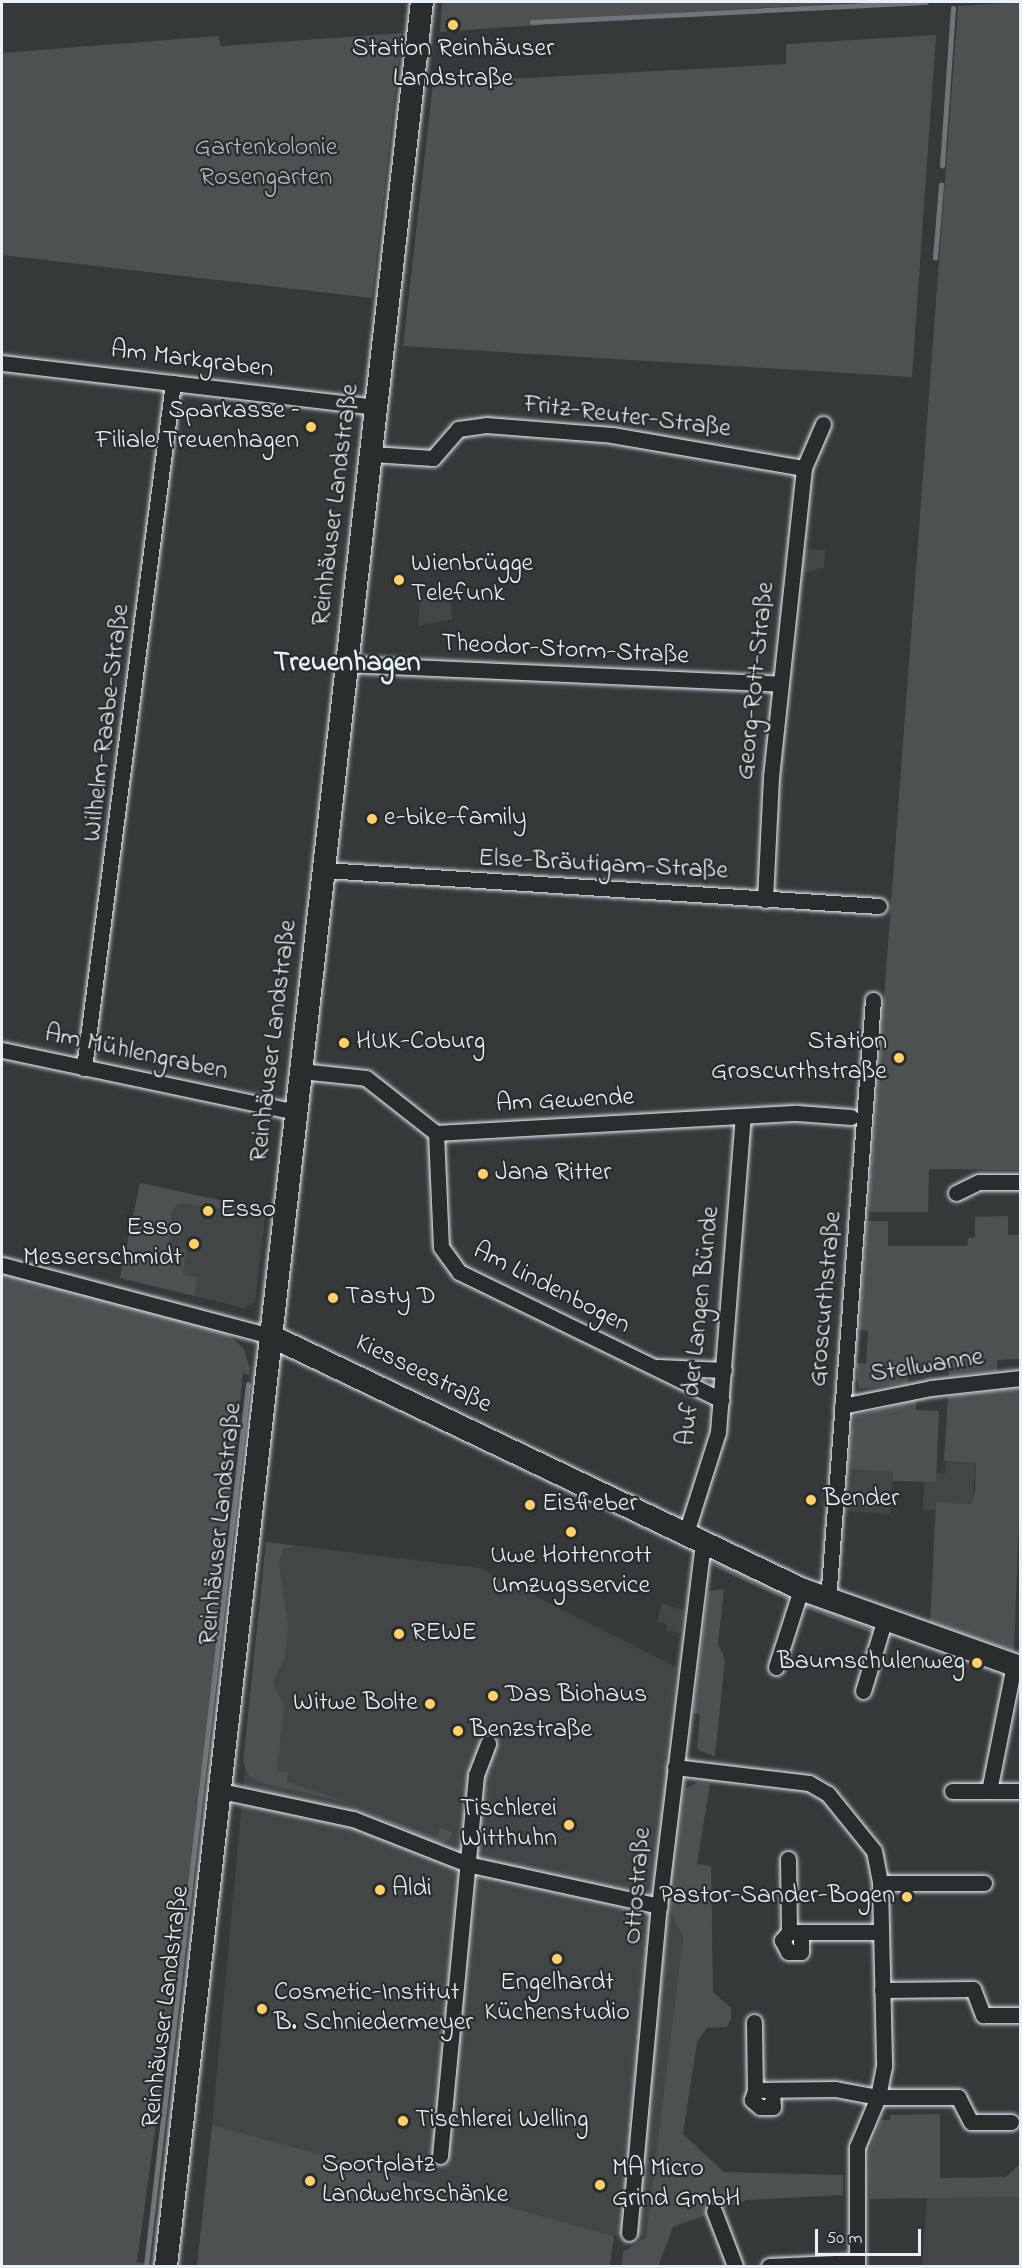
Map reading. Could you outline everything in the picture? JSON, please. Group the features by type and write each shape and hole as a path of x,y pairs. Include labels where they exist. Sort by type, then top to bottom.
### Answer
{"main road":[{"name":"Reinhäuser Landstraße","path":"166,2266 422,2"},
{"name":"Kiesseestraße","path":"271,1336 694,1541 828,1601 1017,1666"}],"street":[{"name":"Am Markgraben","path":"2,363 377,407"},
{"name":"Wilhelm-Raabe-Straße","path":"84,1068 173,383"},
{"path":"804,468 823,424"},
{"name":"Fritz-Reuter-Straße","path":"372,454 433,458 458,429 486,425 612,435 804,468"},
{"name":"Georg-Rott-Straße","path":"765,900 780,684 804,468"},
{"name":"Theodor-Storm-Straße","path":"347,664 780,684"},
{"name":"Else-Bräutigam-Straße","path":"324,870 879,906"},
{"name":"Groscurthstraße","path":"828,1601 873,1000"},
{"name":"Am Mühlengraben","path":"2,1050 296,1112"},
{"path":"301,1071 366,1078 436,1133"},
{"name":"Am Gewende","path":"436,1133 743,1116 851,1117"},
{"name":"Auf der Langen Bünde","path":"694,1541 718,1432 743,1116"},
{"name":"Am Lindenbogen","path":"436,1133 441,1246 448,1262 483,1287 721,1400"},
{"path":"956,1193 979,1182 1020,1182"},
{"name":"Kiesseestraße","path":"2,1265 271,1336"},
{"name":"Am Lindenbogen","path":"652,1367 724,1370"},
{"name":"Stellwanne","path":"842,1406 931,1388 1020,1378"},
{"name":"Ottostraße","path":"629,2233 659,1906 675,1767 694,1541"},
{"path":"776,1667 801,1589"},
{"path":"863,1691 884,1622"},
{"name":"Kiesseestraße","path":"989,1791 1017,1666"},
{"path":"440,2156 476,1776 488,1743"},
{"path":"675,1767 794,1779 820,1788 867,1840 880,1883 884,2066 878,2097 857,2148 857,2264 774,2266"},
{"path":"221,1791 353,1819 467,1864 659,1906"},
{"path":"952,1791 1020,1791"},
{"path":"788,1859 795,1932 881,1932"},
{"path":"880,1883 984,1883"},
{"path":"882,1990 973,1989 982,2015 1020,2015"},
{"path":"754,2022 755,2090 835,2089 878,2097 958,2097 971,2122 1011,2122"},
{"path":"714,2211 735,2266"}],"shaded area":[{"path":"799,549 825,550 824,568 798,574"},
{"path":"451,598 452,619 418,626 420,599"},
{"name":"Esso Messerschmidt","path":"140,1183 266,1210 255,1302 244,1308 120,1278"},
{"path":"946,1462 976,1463 972,1504 936,1502 935,1510 923,1510 924,1482 936,1482 936,1473 945,1473"},
{"path":"847,1469 893,1472 890,1514 845,1511"},
{"path":"266,1542 480,1568 676,1667 665,1765 687,1782 671,1913 683,1937 646,2237 614,2236 212,2125"},
{"path":"662,1603 683,1610 680,1633 666,1631 667,1624 657,1623"},
{"path":"1020,2197 1020,2266 922,2266 927,2198"}],"green space":[{"path":"442,2 872,2 541,20 540,25 440,32"},
{"path":"1020,2 1020,1170 929,1169 928,1212 868,1212 958,6"},
{"name":"Gartenkolonie Rosengarten","path":"402,33 372,298 2,255 2,53 218,36 221,46"},
{"path":"936,35 912,377 403,346 433,83 786,64 786,44"},
{"path":"140,1183 241,1205 240,1211 180,1203 172,1210 169,1247 186,1249 183,1275 197,1277 195,1296 120,1278"},
{"path":"1008,1216 1008,1235 1020,1235 1020,1359 997,1360 997,1371 949,1376 948,1365 909,1369 908,1383 859,1389 856,1363 866,1364 868,1331 859,1330 867,1221 888,1221 888,1246 967,1246 968,1238 975,1237 975,1217"},
{"path":"2,1271 225,1331 244,1349 250,1369 249,1375 243,1373 202,1788 137,2262 157,2266 2,2266"},
{"path":"1020,1388 1020,1486 1014,1651 930,1622 936,1502 971,1504 975,1491 976,1463 944,1461 948,1396"},
{"path":"916,1400 916,1410 939,1411 936,1482 892,1481 893,1472 847,1469 854,1416"},
{"path":"266,1542 295,1546 283,1549 279,1563 288,1627 285,1657 273,1682 284,1707 277,1770 288,1772 287,1782 351,1803 262,1783 250,1776 243,1762"},
{"path":"723,1562 787,1592 788,1601 708,1564"},
{"path":"724,1589 718,1644 725,1659 715,1757 697,1749 700,1715 693,1713 708,1591"},
{"path":"804,1600 870,1624 873,1634 799,1606"},
{"path":"698,1782 710,1784 697,1864 711,1866 713,1992 731,2008 731,2019 727,2027 707,2028 697,2042 683,2134 724,2172 843,2175 843,2195 747,2200 673,2227 658,2266 622,2266 623,2252 646,2237 683,1937 671,1913 685,1789"},
{"path":"369,1812 436,1837 441,1827 453,1833 449,1841 436,1844"},
{"path":"940,2114 940,2178 1006,2177 1020,2164 1020,2197 870,2199 869,2152 881,2120 890,2120 890,2115"},
{"name":"Sportplatz Landwehrschänke","path":"212,2125 614,2236 610,2266 197,2266"}],"waterway":[{"path":"532,22 925,2"},
{"path":"942,166 953,8"},
{"path":"935,258 941,185"},
{"path":"146,2266 248,1385"}],"place":[{"name":"Station Reinhäuser Landstraße","path":"453,25"},
{"name":"Sparkasse – Filiale Treuenhagen","path":"311,427"},
{"name":"Wienbrügge Telefunk","path":"399,580"},
{"name":"e-bike-family","path":"372,819"},
{"name":"HUK-Coburg","path":"344,1043"},
{"name":"Station Groscurthstraße","path":"899,1058"},
{"name":"Jana Ritter","path":"483,1174"},
{"name":"Esso","path":"208,1211"},
{"name":"Esso Messerschmidt","path":"194,1244"},
{"name":"Tasty D","path":"333,1298"},
{"name":"Bender","path":"811,1500"},
{"name":"Eisfieber","path":"530,1505"},
{"name":"Uwe Hottenrott Umzugsservice","path":"571,1532"},
{"name":"REWE","path":"399,1634"},
{"name":"Baumschulenweg","path":"977,1663"},
{"name":"Das Biohaus","path":"493,1696"},
{"name":"Witwe Bolte","path":"430,1704"},
{"name":"Benzstraße","path":"458,1731"},
{"name":"Tischlerei Witthuhn","path":"569,1825"},
{"name":"Aldi","path":"380,1890"},
{"name":"Pastor-Sander-Bogen","path":"907,1897"},
{"name":"Engelhardt Küchenstudio","path":"557,1959"},
{"name":"Cosmetic-Institut B. Schniedermeyer","path":"262,2009"},
{"name":"Tischlerei Welling","path":"403,2121"},
{"name":"Sportplatz Landwehrschänke","path":"310,2181"},
{"name":"MA Micro Grind GmbH","path":"600,2185"}],"district":[{"name":"Treuenhagen","path":"347,664"}]}
